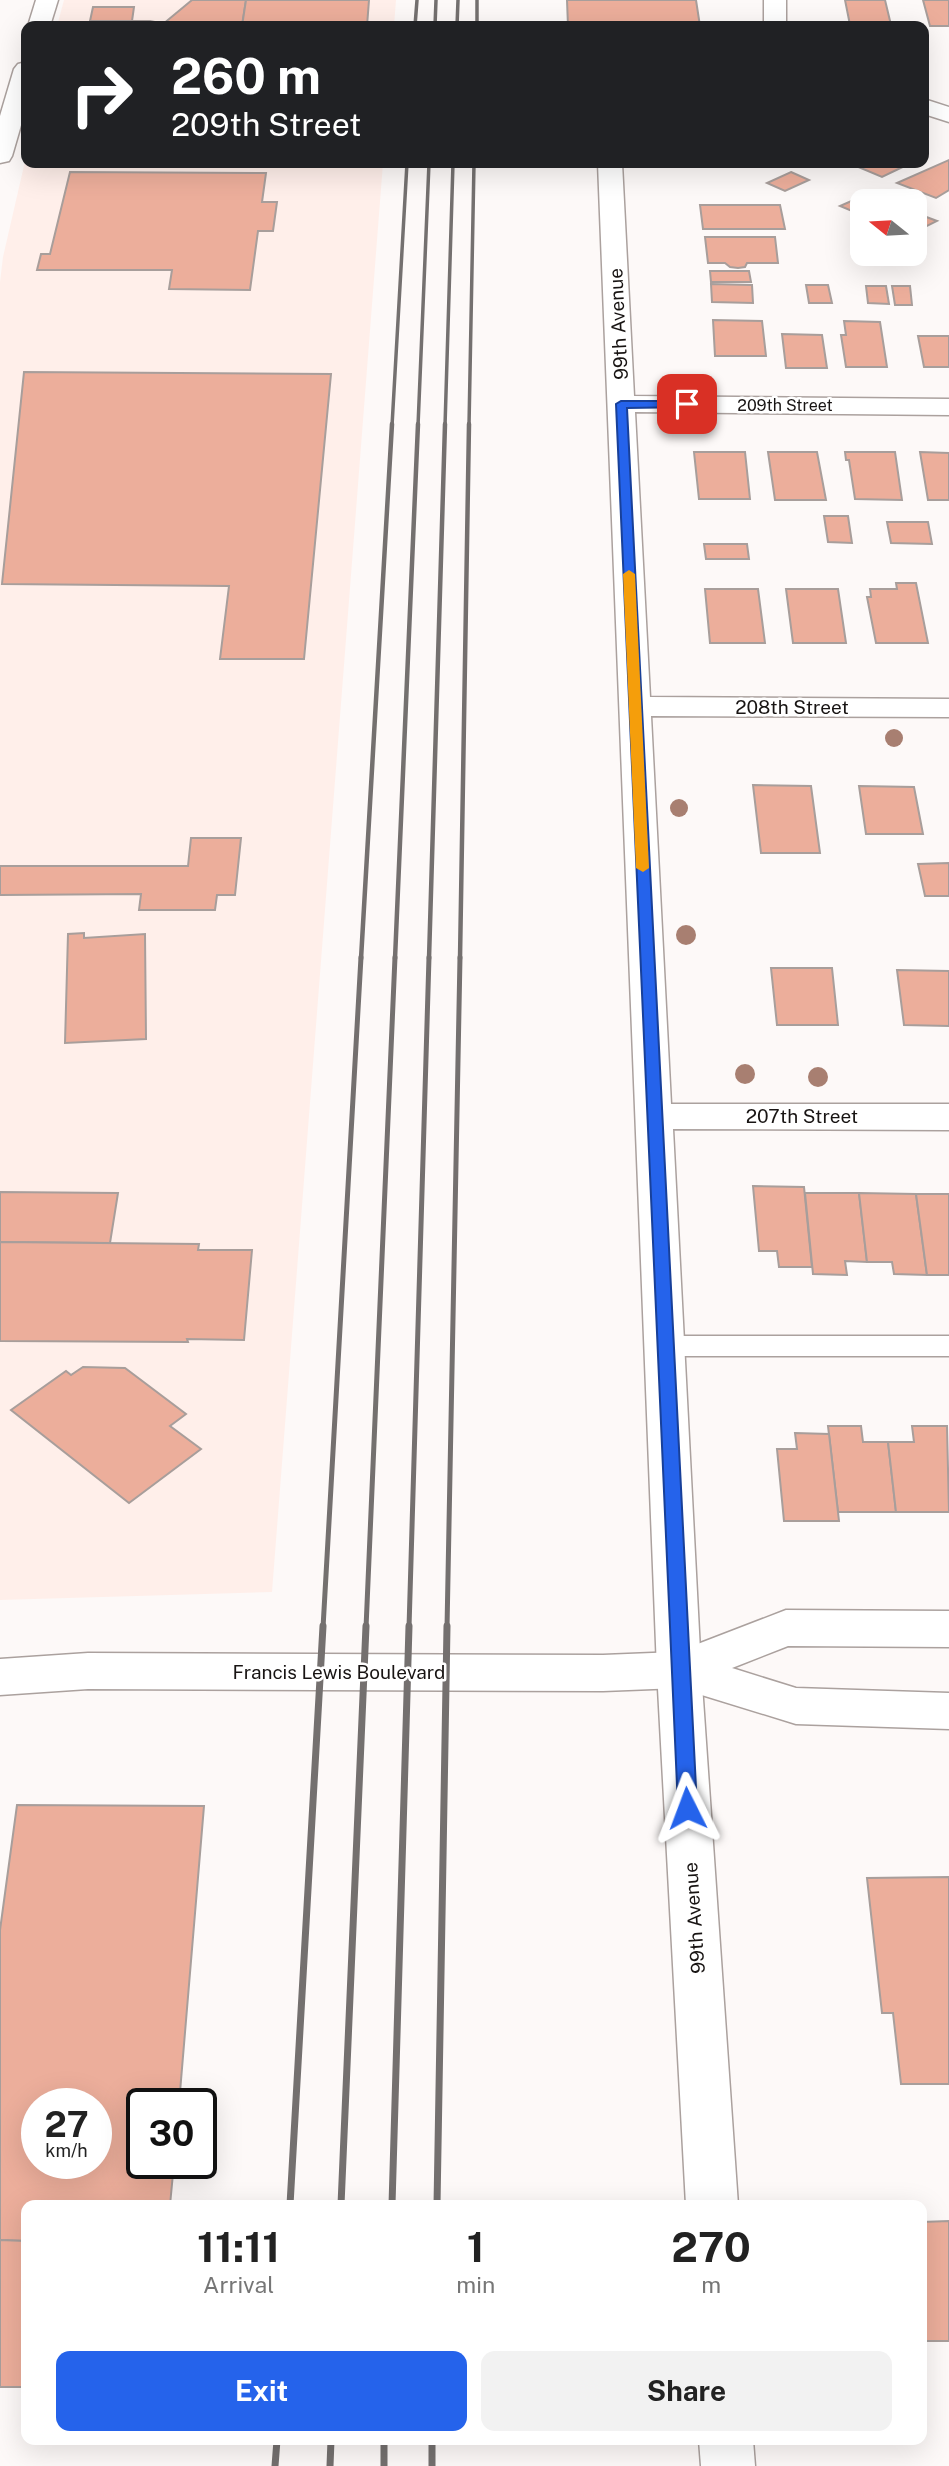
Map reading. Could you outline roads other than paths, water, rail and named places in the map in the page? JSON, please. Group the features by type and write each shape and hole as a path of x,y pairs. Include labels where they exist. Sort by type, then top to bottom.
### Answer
{"street":[{"path":"41,21 47,0"},
{"path":"775,0 775,21"},
{"path":"0,156 21,86"},
{"path":"929,108 949,115"},
{"name":"99th Avenue","path":"610,168 679,1670 712,2200"},
{"name":"209th Street","path":"621,404 949,407"},
{"name":"208th Street","path":"635,706 949,708"},
{"name":"207th Street","path":"654,1116 949,1117"},
{"name":"Francis Lewis Boulevard","path":"679,1670 786,1628 949,1629"},
{"name":"Francis Lewis Boulevard","path":"0,1677 88,1671 679,1670 796,1706 949,1711"},
{"path":"726,2445 728,2466"}],"lane":[{"path":"664,1346 949,1346"}],"railway":[{"path":"415,21 417,0"},
{"path":"435,21 436,0"},
{"path":"457,21 458,0"},
{"path":"477,0 477,21"},
{"path":"392,426 407,168"},
{"path":"418,426 429,168"},
{"path":"445,426 453,168"},
{"path":"469,426 474,168"},
{"path":"361,959 392,424"},
{"path":"395,959 418,424"},
{"path":"429,959 445,424"},
{"path":"460,959 469,424"},
{"path":"323,1628 361,957"},
{"path":"366,1628 395,957"},
{"path":"409,1628 429,957"},
{"path":"447,1628 460,957"},
{"path":"290,2200 323,1626"},
{"path":"341,2200 366,1626"},
{"path":"392,2200 409,1626"},
{"path":"437,2200 447,1626"},
{"path":"275,2466 277,2445"},
{"path":"330,2466 331,2445"},
{"path":"384,2445 384,2466"},
{"path":"432,2445 432,2466"}]}
